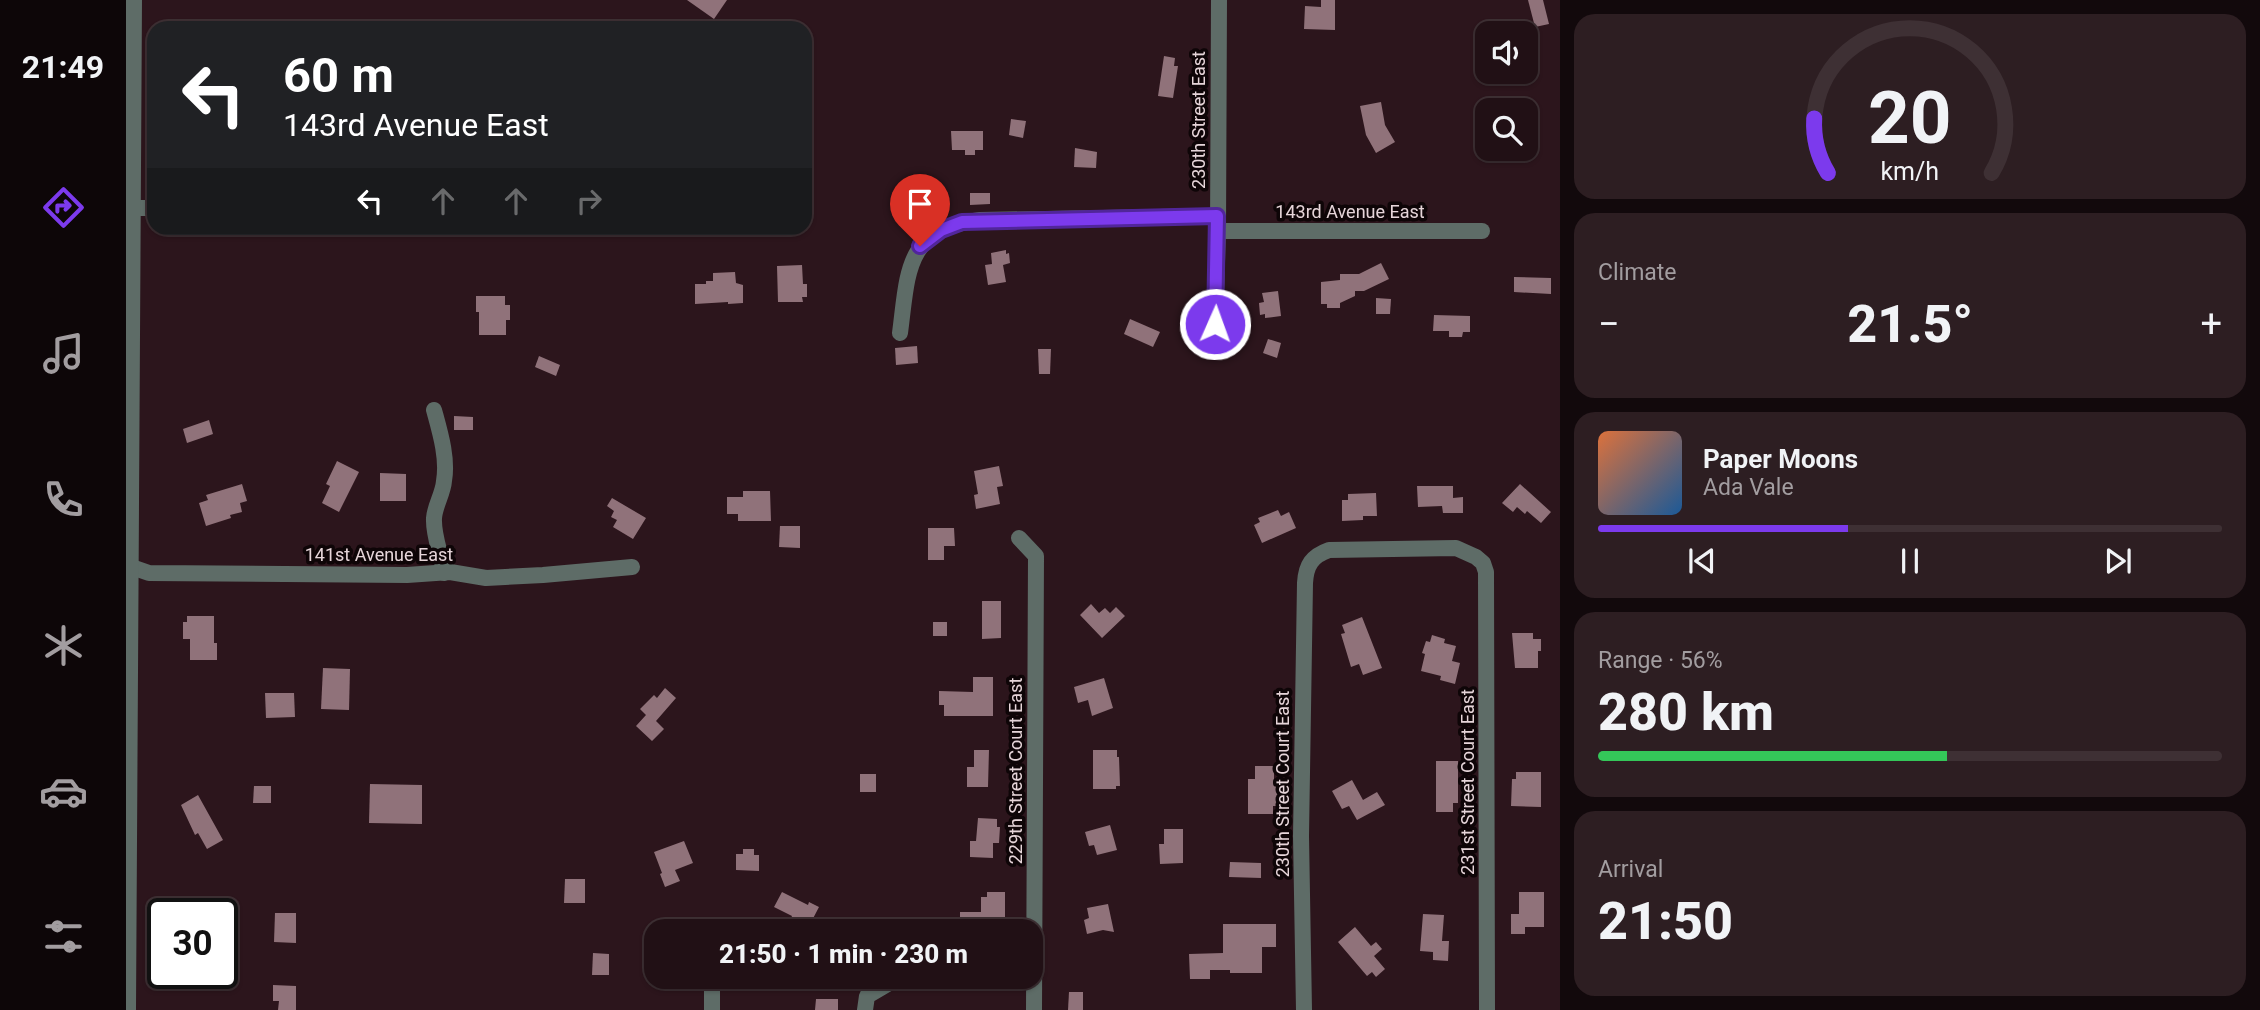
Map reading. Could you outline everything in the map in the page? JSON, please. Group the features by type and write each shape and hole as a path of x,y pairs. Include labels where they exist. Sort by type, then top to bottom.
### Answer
{"street":[{"path":"128,1010 134,0"},
{"name":"230th Street East","path":"1215,303 1228,310 1238,323 1242,332 1234,342 1225,341 1215,324 1215,303 1217,224 1219,0"},
{"path":"133,208 147,208"},
{"name":"143rd Avenue East","path":"900,333 912,260 920,246 941,230 962,222 980,220 1482,230"},
{"path":"435,410 445,467 444,482 434,515 434,527 443,558 444,573"},
{"name":"229th Street Court East","path":"1019,538 1036,556 1034,1010"},
{"name":"230th Street Court East","path":"1304,1010 1301,836 1305,573 1311,560 1329,550 1456,548 1476,557"},
{"name":"231st Street Court East","path":"1476,557 1483,563 1486,572 1487,594 1488,1010"},
{"name":"141st Avenue East","path":"129,565 149,573 444,573 486,578 632,567"},
{"path":"712,989 712,1010"},
{"path":"865,1010 867,996 879,989"}],"building":[{"path":"687,0 727,0 714,19"},
{"path":"1321,0 1335,0 1335,30 1304,29 1305,6 1321,7"},
{"path":"1528,0 1543,0 1549,24 1538,26 1538,21 1533,21"},
{"path":"1164,56 1175,58 1174,66 1178,66 1173,98 1158,96"},
{"path":"1381,102 1385,125 1395,142 1376,153 1366,135 1360,106"},
{"path":"1011,119 1026,121 1023,138 1009,135"},
{"path":"951,131 983,131 983,150 975,150 975,155 965,155 965,150 952,150"},
{"path":"1075,148 1097,152 1096,168 1074,167"},
{"path":"970,193 990,193 990,204 970,205"},
{"path":"1006,250 1010,263 1003,265 1006,282 988,285 985,265 992,264 991,253"},
{"path":"1381,263 1389,279 1364,291 1355,291 1355,296 1340,303 1340,308 1327,308 1327,304 1321,304 1321,282 1340,280 1340,274 1359,274"},
{"path":"802,265 807,297 802,297 803,302 778,302 777,266"},
{"path":"735,272 736,283 743,285 743,303 695,304 695,284 713,281 713,273"},
{"path":"1514,277 1551,278 1551,294 1514,292"},
{"path":"1278,291 1281,316 1265,318 1265,314 1260,315 1259,303 1264,302 1262,293"},
{"path":"476,296 505,296 505,305 510,305 506,335 479,335"},
{"path":"1376,298 1391,299 1390,314 1376,314"},
{"path":"1434,315 1470,316 1470,332 1463,332 1462,337 1449,337 1449,331 1433,331"},
{"path":"1130,319 1160,332 1153,347 1124,334"},
{"path":"1268,339 1281,343 1277,358 1263,353"},
{"path":"917,346 918,363 896,365 895,348"},
{"path":"1038,349 1051,349 1050,374 1039,374"},
{"path":"539,356 560,365 556,376 535,367"},
{"path":"454,416 473,417 473,430 454,430"},
{"path":"209,420 213,434 187,443 183,429"},
{"path":"337,461 359,472 339,512 322,503 330,486 326,484"},
{"path":"999,466 1003,486 997,487 1000,504 976,509 974,495 978,494 974,471"},
{"path":"380,473 406,474 406,501 380,501"},
{"path":"242,484 247,501 240,503 242,512 206,526 199,503 208,500 206,495"},
{"path":"1520,484 1551,512 1541,523 1527,511 1525,514 1517,507 1513,512 1502,503"},
{"path":"1417,486 1453,486 1453,498 1463,497 1463,513 1443,513 1442,506 1418,507"},
{"path":"743,491 770,491 771,521 738,521 738,514 727,514 727,497 743,497"},
{"path":"1376,493 1377,516 1342,521 1342,500 1348,500 1348,494"},
{"path":"612,498 646,518 633,539 613,527 617,520 611,517 614,511 607,506"},
{"path":"1278,510 1281,516 1289,512 1296,528 1262,543 1254,525 1260,522 1258,518"},
{"path":"780,526 800,526 800,548 779,547"},
{"path":"928,528 954,528 955,546 944,546 944,560 928,560"},
{"path":"982,601 1001,601 1001,638 982,639"},
{"path":"1091,604 1099,613 1105,608 1110,613 1116,607 1125,616 1102,638 1080,615"},
{"path":"187,616 214,616 217,660 190,660 190,639 183,639 183,622 187,622"},
{"path":"1362,617 1382,668 1363,675 1359,664 1351,667 1341,634 1345,633 1342,625"},
{"path":"933,622 947,622 947,636 933,636"},
{"path":"1512,633 1533,633 1533,639 1541,639 1538,668 1515,668"},
{"path":"1432,635 1445,639 1444,643 1456,646 1452,661 1460,663 1455,684 1440,680 1441,676 1421,671 1425,654 1422,653 1426,641 1430,642"},
{"path":"323,668 350,669 349,710 321,709"},
{"path":"973,677 993,677 993,716 944,716 944,705 939,705 939,691 973,692"},
{"path":"1104,678 1113,708 1092,716 1088,700 1078,703 1074,687"},
{"path":"665,688 676,698 656,721 664,729 652,741 636,726 646,715 640,709 654,695 657,698"},
{"path":"265,693 294,693 295,717 266,718"},
{"path":"974,750 989,750 988,787 967,787 967,767 974,767"},
{"path":"1093,750 1117,750 1120,786 1116,786 1116,789 1093,789"},
{"path":"1436,761 1458,761 1458,803 1453,803 1453,812 1436,812"},
{"path":"1255,766 1274,766 1274,779 1279,779 1278,806 1273,806 1273,814 1248,814 1248,779 1255,779"},
{"path":"1516,772 1541,772 1541,807 1511,806 1512,779 1516,779"},
{"path":"860,774 876,774 876,792 860,792"},
{"path":"1352,780 1363,800 1377,792 1385,805 1357,820 1349,806 1342,809 1332,791"},
{"path":"370,784 422,785 422,824 369,823"},
{"path":"254,786 271,786 271,803 253,803"},
{"path":"198,795 223,840 207,849 198,833 195,835 181,805"},
{"path":"978,818 997,819 997,827 1000,827 999,843 993,843 993,858 970,857 970,841 976,841"},
{"path":"1110,825 1117,850 1097,855 1094,845 1089,846 1085,832"},
{"path":"1164,829 1183,829 1183,863 1160,864 1159,844 1164,844"},
{"path":"684,841 693,863 675,870 680,881 665,887 654,852"},
{"path":"743,849 754,849 754,855 759,855 759,871 736,870 736,854 743,854"},
{"path":"1230,862 1261,863 1261,878 1229,877"},
{"path":"565,879 585,879 585,903 564,903"},
{"path":"782,892 808,905 809,902 819,907 813,919 791,919 792,916 774,907"},
{"path":"987,892 1005,892 1005,919 960,919 960,912 981,912 981,897 987,897"},
{"path":"1519,892 1544,892 1544,927 1525,927 1525,934 1511,934 1511,914 1519,914"},
{"path":"1108,904 1114,932 1103,930 1087,934 1084,920 1089,918 1087,908"},
{"path":"275,913 296,913 296,943 274,942"},
{"path":"1423,914 1444,915 1442,941 1449,941 1448,961 1433,960 1433,952 1420,951"},
{"path":"1223,924 1276,924 1276,947 1262,947 1262,973 1210,970 1210,979 1190,979 1189,954 1223,953"},
{"path":"1355,927 1371,946 1376,942 1382,949 1374,956 1385,969 1376,977 1372,972 1367,976 1338,942"},
{"path":"593,953 609,954 609,975 592,975"},
{"path":"273,985 296,986 296,1010 278,1010 279,1001 273,1001"},
{"path":"1069,992 1083,992 1083,1010 1068,1010"},
{"path":"816,999 838,999 838,1010 815,1010"}],"route":[{"path":"920,246 941,230 962,222 980,220 1217,216 1215,324"}]}
